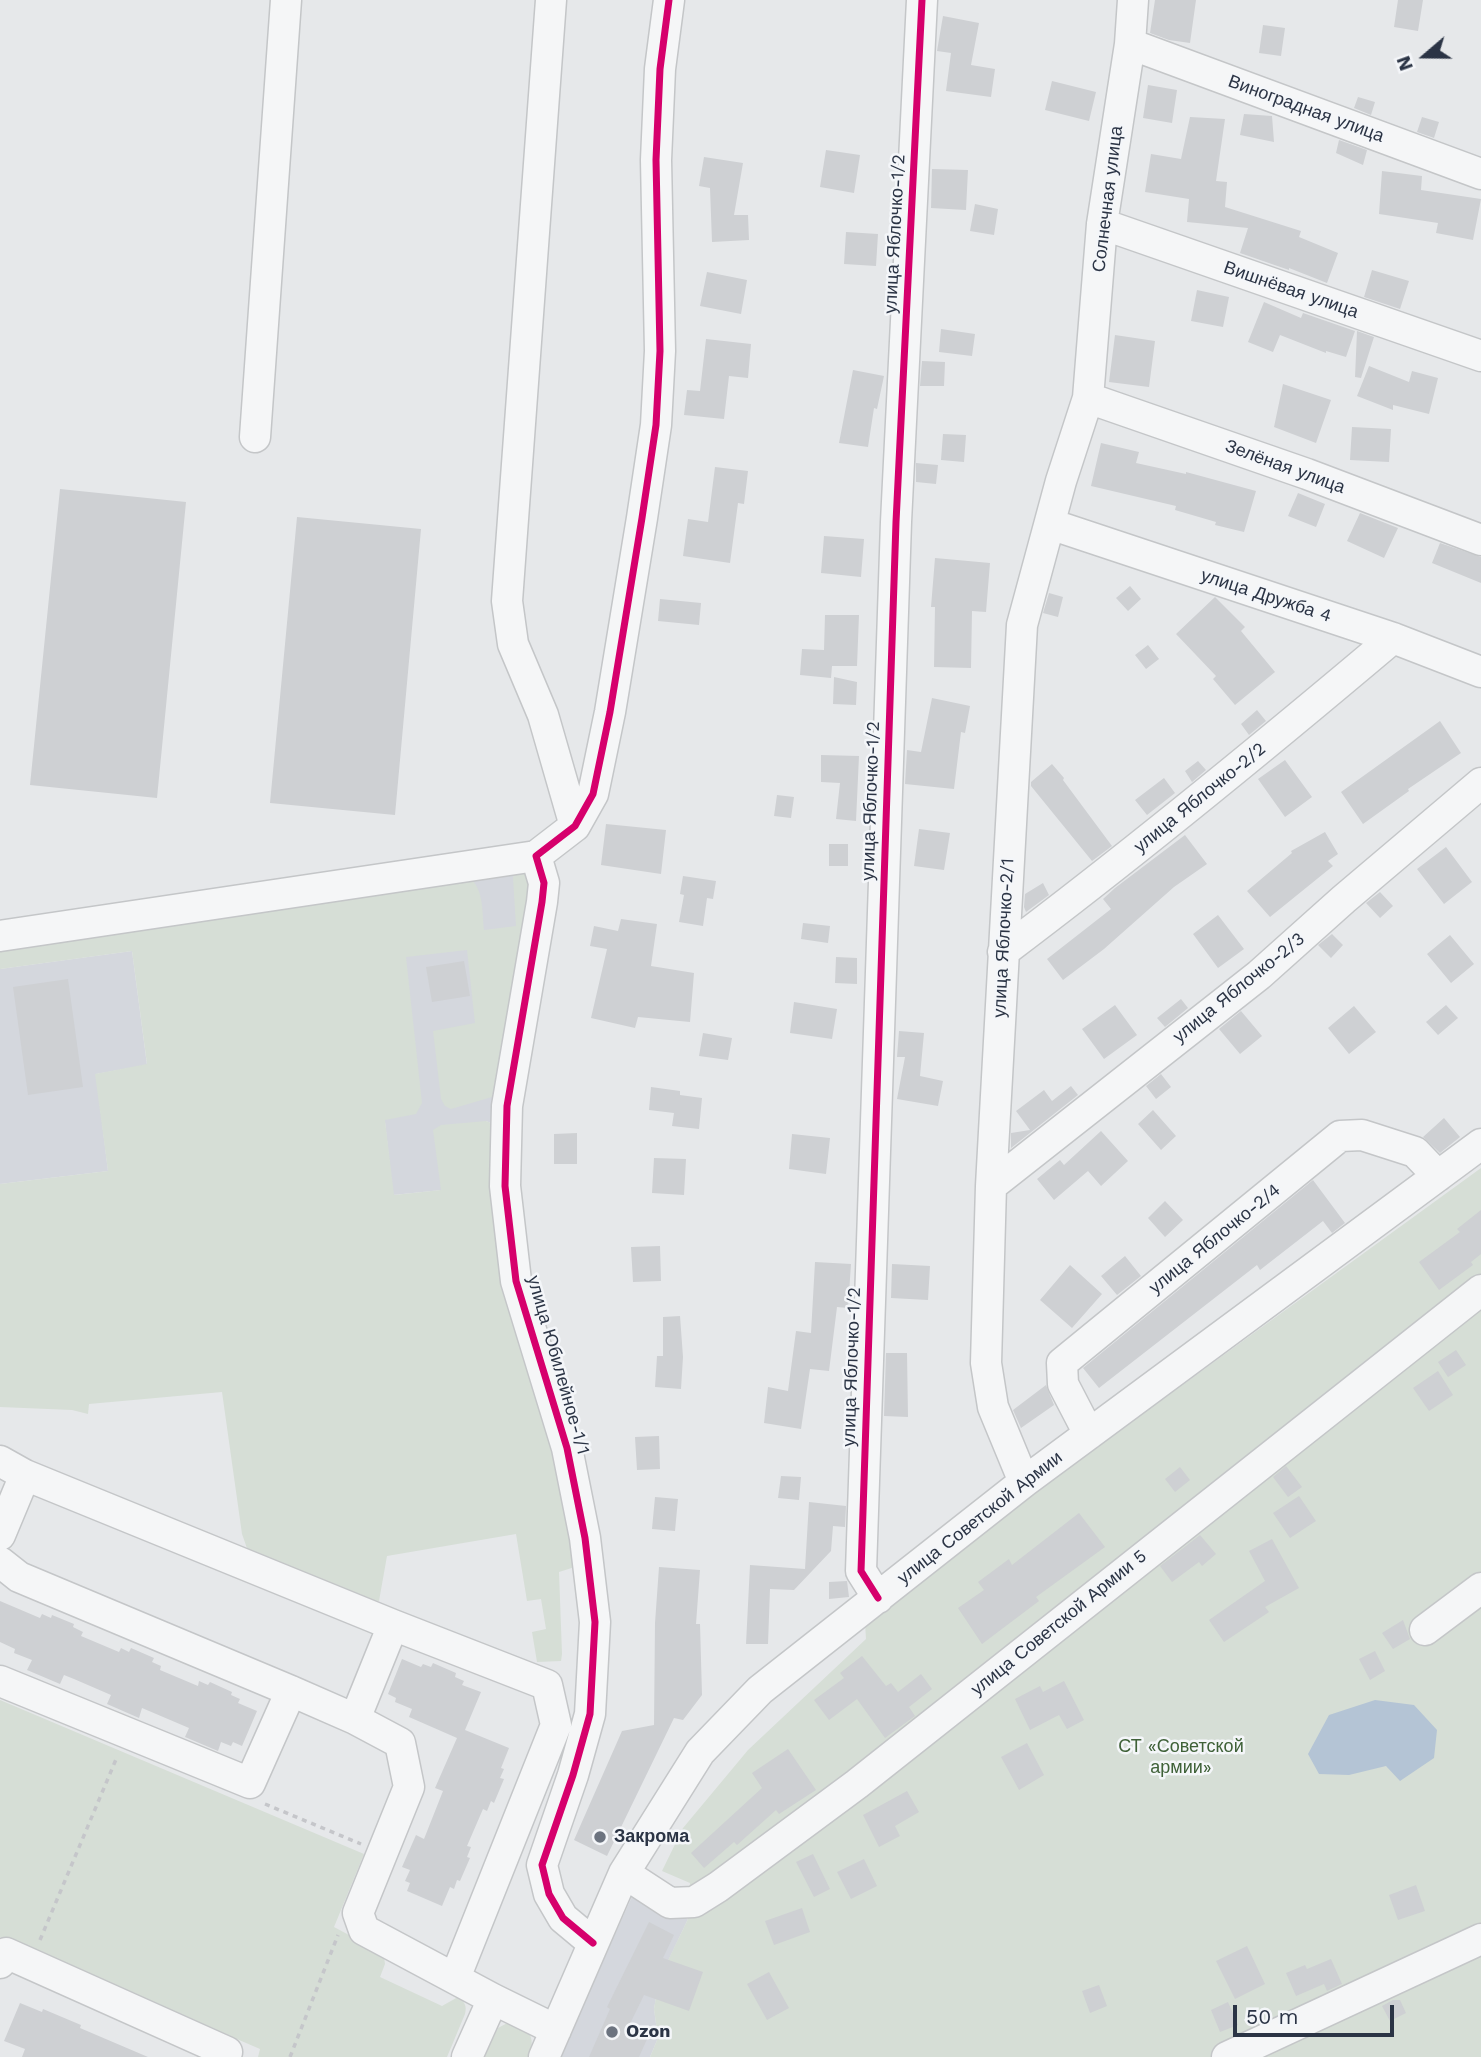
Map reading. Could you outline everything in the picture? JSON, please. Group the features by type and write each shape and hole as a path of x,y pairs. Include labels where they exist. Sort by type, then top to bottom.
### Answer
{"street":[{"path":"255,437 286,0"},
{"path":"551,0 507,601 513,644 542,715 575,826"},
{"path":"0,936 536,856 575,826 593,794 610,712 656,425 660,351 656,160 660,69 669,0"},
{"name":"улица Яблочко-1/2","path":"878,1598 861,1571 861,1557 896,522 922,0"},
{"name":"Солнечная улица","path":"1088,398 1102,224 1130,44 1133,0"},
{"name":"Виноградная улица","path":"1130,44 1481,174"},
{"name":"Вишнёвая улица","path":"1102,224 1481,356"},
{"name":"улица Яблочко-2/1","path":"1024,1482 993,1407 986,1363 991,1186 1022,625 1061,481 1088,398"},
{"name":"Зелёная улица","path":"1088,398 1307,474 1481,540"},
{"name":"улица Дружба 4","path":"1050,524 1392,638 1481,671"},
{"name":"улица Яблочко-2/2","path":"1003,952 1239,767 1392,638"},
{"name":"улица Яблочко-2/3","path":"991,1186 1259,975 1481,783"},
{"name":"улица Юбилейное-1/1","path":"536,856 544,883 507,1106 505,1186 516,1281 567,1448 585,1538 595,1622 590,1714 573,1775 542,1866 549,1894 563,1918 593,1943"},
{"name":"улица Яблочко-2/4","path":"1088,1434 1063,1384 1062,1363 1340,1136 1362,1135 1415,1152 1438,1176"},
{"name":"улица Советской Армии","path":"544,2057 625,1873 700,1752 760,1690 1024,1482 1481,1144"},
{"name":"улица Советской Армии 5","path":"625,1873 670,1903 694,1902 718,1886 857,1784 1481,1290"},
{"path":"0,1535 12,1468 393,1625 547,1685 556,1725 454,1978"},
{"path":"0,1562 19,1577 355,1719 400,1743 409,1787 358,1913 364,1930 556,2030"},
{"path":"1425,1630 1481,1588"},
{"path":"355,1719 393,1625"},
{"path":"0,1681 250,1783 290,1691"},
{"path":"1227,2057 1481,1939"},
{"path":"0,1963 6,1953 227,2052 225,2057"},
{"path":"467,2057 493,1999"}],"path":[{"path":"30,1965 127,1733"},
{"path":"290,2057 346,1915 358,1913"}],"shaded area":[{"path":"524,870 529,873 492,1097 491,1123 486,1121 442,1190 393,1195 365,939 372,893"},
{"path":"132,951 147,1065 96,1074 108,1171 0,1184 0,969"},
{"path":"635,1890 688,1919 659,1980 654,2009 658,2038 650,2057 559,2057"}],"green space":[{"path":"524,870 531,880 492,1097 451,1109 445,1106 441,1099 433,1031 475,1023 467,950 406,957 422,1103 416,1114 385,1120 394,1195 441,1190 433,1130 441,1125 486,1121 491,1123 578,1566 559,1572 561,1661 537,1662 532,1632 546,1629 541,1599 527,1601 516,1534 387,1556 379,1601 363,1600 249,1554 242,1534 222,1392 89,1404 88,1414 72,1410 0,1407 0,1184 108,1171 95,1074 147,1064 132,951 0,969 0,951 470,878 480,895 484,930 516,926 513,878 514,873"},
{"name":"СТ «Советской армии»","path":"1481,1168 1481,2057 650,2057 658,2038 654,2009 659,1979 688,1919 690,1883 662,1871 683,1828 748,1750 866,1639 865,1623 1057,1476"},
{"path":"0,1700 364,1854 334,1927 379,1951 385,1964 380,1977 442,2006 458,1997 462,2001 466,2006 465,2014 447,2057 258,2057 260,2049 0,1937"},
{"path":"511,2021 524,2025 529,2033 532,2044 528,2057 484,2057 498,2028"}],"water":[{"path":"1375,1700 1414,1705 1437,1730 1434,1758 1400,1781 1386,1766 1349,1775 1319,1774 1308,1754 1329,1715"}],"building":[{"path":"1155,0 1196,0 1190,43 1169,40 1150,33"},
{"path":"1398,0 1423,0 1418,31 1394,27"},
{"path":"943,16 979,23 971,65 995,69 991,97 946,91 951,53 937,51"},
{"path":"1263,25 1285,28 1281,56 1259,53"},
{"path":"1052,81 1096,92 1089,121 1045,110"},
{"path":"1148,85 1177,90 1172,123 1143,118"},
{"path":"1358,97 1375,102 1371,115 1354,108"},
{"path":"1244,114 1272,116 1274,142 1240,135"},
{"path":"1190,117 1225,119 1216,181 1227,182 1225,207 1301,231 1299,237 1338,253 1327,283 1240,253 1248,228 1187,222 1189,199 1145,192 1151,154 1181,159"},
{"path":"1422,117 1439,122 1434,138 1417,132"},
{"path":"1339,140 1367,150 1363,165 1336,153"},
{"path":"826,150 860,155 854,193 820,187"},
{"path":"704,157 743,163 734,215 748,215 749,240 712,242 710,188 699,186"},
{"path":"932,169 968,170 966,210 931,208"},
{"path":"1382,171 1422,176 1421,190 1481,199 1473,240 1436,233 1438,223 1379,214"},
{"path":"975,204 998,209 994,235 970,231"},
{"path":"846,232 878,234 876,266 844,264"},
{"path":"1372,270 1409,281 1400,309 1364,297"},
{"path":"707,272 747,280 741,314 700,306"},
{"path":"1197,290 1229,297 1223,327 1191,321"},
{"path":"1264,302 1301,318 1303,313 1355,331 1346,357 1326,353 1280,335 1273,352 1248,342"},
{"path":"941,329 975,334 972,356 939,352"},
{"path":"1357,331 1374,337 1361,378 1355,377"},
{"path":"1115,335 1155,341 1149,387 1109,382"},
{"path":"706,339 751,344 748,378 729,376 724,419 684,415 687,390 700,391"},
{"path":"922,361 945,362 944,386 920,386"},
{"path":"1369,366 1409,382 1412,371 1438,378 1429,414 1393,405 1393,410 1357,396"},
{"path":"853,370 884,376 877,409 874,408 868,447 839,443"},
{"path":"1283,384 1331,400 1316,443 1274,427"},
{"path":"1352,427 1391,429 1389,462 1350,460"},
{"path":"943,434 966,435 964,462 941,460"},
{"path":"1101,443 1139,452 1136,463 1186,472 1256,491 1244,532 1215,525 1216,522 1175,510 1176,506 1091,486"},
{"path":"916,463 938,465 936,484 916,482"},
{"path":"715,467 748,471 744,504 738,503 730,563 683,556 688,519 708,522"},
{"path":"60,489 186,502 157,798 30,785"},
{"path":"1298,493 1325,504 1316,527 1288,516"},
{"path":"1360,513 1398,528 1384,558 1347,541"},
{"path":"297,517 421,529 395,815 270,803"},
{"path":"824,536 864,539 861,577 821,573"},
{"path":"1440,543 1481,557 1481,583 1432,563"},
{"path":"935,558 990,563 986,612 972,611 971,668 934,667 935,607 931,607"},
{"path":"1130,586 1141,599 1128,611 1116,598"},
{"path":"1049,593 1063,597 1058,617 1043,613"},
{"path":"1215,597 1245,627 1241,631 1275,672 1235,705 1213,679 1216,676 1176,634"},
{"path":"660,599 701,603 699,625 658,621"},
{"path":"825,615 859,615 857,666 832,666 831,678 800,675 802,649 824,650"},
{"path":"1148,645 1159,659 1146,669 1135,655"},
{"path":"834,677 857,682 856,705 833,704"},
{"path":"932,698 970,706 965,733 961,732 954,789 905,784 907,750 921,752"},
{"path":"1257,710 1266,721 1249,735 1241,724"},
{"path":"1440,721 1461,753 1363,824 1341,792"},
{"path":"821,755 859,756 856,821 836,819 840,783 821,782"},
{"path":"1285,760 1312,797 1285,817 1258,779"},
{"path":"1198,761 1206,770 1192,782 1185,771"},
{"path":"1052,764 1112,846 1092,861 1031,786 1031,782"},
{"path":"1164,778 1175,793 1147,815 1135,800"},
{"path":"777,795 794,797 791,818 774,816"},
{"path":"606,824 666,830 661,874 601,865"},
{"path":"919,829 950,833 944,870 914,866"},
{"path":"1325,832 1338,854 1328,861 1333,866 1270,917 1247,891 1292,853 1291,851"},
{"path":"1185,835 1207,864 1174,887 1104,949 1063,980 1047,959 1111,909 1103,899 1115,888"},
{"path":"829,844 848,844 848,866 829,866"},
{"path":"1446,847 1472,882 1444,904 1417,869"},
{"path":"683,876 716,881 713,899 707,898 703,926 679,922 684,895 680,894"},
{"path":"1043,883 1049,895 1026,912 1025,894"},
{"path":"1380,892 1393,906 1380,918 1366,903"},
{"path":"1218,915 1244,949 1218,968 1193,934"},
{"path":"621,919 657,924 651,966 694,973 690,1022 638,1017 635,1028 591,1018 607,949 590,946 594,926 618,931"},
{"path":"803,923 830,926 828,943 801,939"},
{"path":"1332,934 1343,945 1331,958 1318,945"},
{"path":"1450,935 1474,964 1451,983 1427,954"},
{"path":"836,957 857,958 857,984 835,983"},
{"path":"464,961 470,996 432,1002 426,967"},
{"path":"68,979 83,1087 28,1095 13,987"},
{"path":"1181,999 1188,1008 1165,1027 1157,1018"},
{"path":"794,1002 837,1009 832,1039 790,1033"},
{"path":"1115,1005 1137,1035 1104,1059 1082,1029"},
{"path":"1446,1005 1458,1018 1438,1035 1426,1022"},
{"path":"1354,1006 1376,1032 1349,1054 1328,1028"},
{"path":"1241,1011 1262,1036 1240,1054 1219,1029"},
{"path":"899,1031 924,1033 920,1076 943,1081 938,1106 897,1099 905,1057 897,1057"},
{"path":"703,1033 732,1038 728,1060 699,1056"},
{"path":"1161,1074 1171,1087 1156,1099 1146,1086"},
{"path":"1071,1086 1078,1095 1011,1148 1011,1133 1030,1130 1016,1111 1044,1090 1052,1101"},
{"path":"651,1087 680,1091 680,1095 702,1098 699,1129 672,1126 674,1113 649,1110"},
{"path":"1153,1110 1176,1136 1161,1150 1138,1124"},
{"path":"1444,1118 1460,1137 1440,1153 1423,1137"},
{"path":"1101,1131 1128,1161 1101,1186 1088,1171 1054,1200 1037,1179 1060,1160 1064,1165"},
{"path":"577,1133 577,1164 554,1164 554,1134"},
{"path":"792,1134 830,1138 826,1174 789,1169"},
{"path":"654,1158 686,1159 684,1195 652,1193"},
{"path":"1313,1180 1345,1223 1332,1233 1323,1221 1260,1270 1257,1265 1099,1388 1083,1368"},
{"path":"1165,1201 1183,1220 1165,1237 1148,1218"},
{"path":"1481,1210 1481,1254 1471,1262 1473,1265 1439,1290 1419,1262 1460,1232 1457,1229"},
{"path":"660,1246 661,1281 633,1282 631,1247"},
{"path":"1125,1256 1141,1276 1117,1295 1101,1276"},
{"path":"815,1262 851,1264 848,1308 837,1307 829,1371 810,1369 801,1429 764,1423 768,1387 788,1391 796,1331 811,1333"},
{"path":"892,1264 930,1266 928,1300 891,1298"},
{"path":"1070,1265 1102,1294 1072,1328 1040,1300"},
{"path":"680,1316 683,1357 681,1389 655,1387 657,1356 663,1356 663,1317"},
{"path":"1456,1350 1466,1365 1448,1377 1438,1362"},
{"path":"886,1353 907,1353 908,1417 884,1416"},
{"path":"1438,1371 1453,1395 1429,1411 1413,1388"},
{"path":"1046,1385 1054,1405 1021,1428 1013,1410"},
{"path":"659,1436 660,1469 637,1470 635,1437"},
{"path":"1286,1466 1302,1487 1288,1497 1273,1477"},
{"path":"1180,1467 1190,1480 1175,1492 1165,1479"},
{"path":"781,1476 801,1477 799,1500 778,1498"},
{"path":"1299,1496 1316,1521 1290,1538 1273,1513"},
{"path":"655,1497 678,1499 675,1531 652,1529"},
{"path":"809,1502 846,1506 845,1527 833,1526 831,1551 794,1590 770,1589 768,1644 746,1644 750,1565 805,1569"},
{"path":"1079,1513 1105,1547 1036,1597 1039,1601 982,1644 958,1608 984,1590 978,1582 1009,1559 1012,1565"},
{"path":"1200,1535 1216,1554 1202,1566 1199,1562 1172,1582 1160,1566"},
{"path":"1272,1539 1299,1588 1265,1607 1269,1612 1224,1642 1209,1620 1265,1581 1249,1551"},
{"path":"659,1567 700,1570 696,1624 700,1624 702,1695 683,1720 674,1718 607,1856 574,1840 622,1731 654,1725 655,1623"},
{"path":"847,1581 849,1597 829,1599 829,1582"},
{"path":"0,1601 40,1618 42,1614 51,1618 52,1615 74,1624 73,1627 83,1632 81,1636 119,1652 121,1648 129,1652 131,1648 154,1658 152,1662 161,1666 160,1670 198,1686 199,1681 208,1685 210,1682 232,1692 231,1695 240,1699 238,1703 257,1711 242,1746 233,1742 231,1746 221,1742 218,1751 185,1737 189,1728 142,1708 139,1718 107,1704 111,1695 74,1679 64,1675 60,1684 27,1670 32,1660 14,1653 15,1649 0,1642"},
{"path":"1403,1620 1410,1639 1393,1649 1382,1633"},
{"path":"1375,1651 1385,1671 1370,1680 1359,1659"},
{"path":"862,1656 886,1686 891,1683 898,1692 921,1674 932,1689 909,1707 915,1716 885,1738 857,1699 829,1720 814,1700 844,1678 840,1673"},
{"path":"402,1659 421,1667 423,1664 431,1667 433,1663 456,1673 455,1677 464,1681 462,1685 481,1692 465,1730 509,1748 501,1768 504,1769 500,1778 504,1779 494,1803 491,1801 487,1811 483,1809 467,1846 471,1847 467,1857 470,1858 460,1881 457,1880 454,1889 450,1887 442,1906 407,1891 410,1883 405,1881 410,1870 402,1867 416,1835 424,1839 443,1791 435,1788 457,1738 409,1717 412,1709 395,1702 396,1698 388,1694"},
{"path":"1064,1681 1084,1720 1067,1729 1059,1715 1030,1730 1015,1699 1040,1686 1043,1692"},
{"path":"1027,1743 1044,1775 1019,1790 1001,1757"},
{"path":"788,1749 816,1790 779,1814 776,1810 737,1845 734,1842 704,1868 691,1853 762,1788 752,1773"},
{"path":"907,1791 919,1812 895,1826 900,1836 879,1847 863,1815"},
{"path":"813,1854 830,1889 814,1897 796,1862"},
{"path":"864,1859 877,1886 851,1899 837,1872"},
{"path":"1416,1885 1425,1911 1398,1920 1389,1895"},
{"path":"802,1908 810,1932 774,1945 765,1921"},
{"path":"649,1922 674,1935 663,1958 703,1972 689,2011 644,1995 628,2028 648,2037 639,2057 589,2057 610,2009 607,2007"},
{"path":"1247,1946 1265,1984 1235,1999 1216,1961"},
{"path":"1331,1959 1342,1984 1327,1991 1324,1984 1296,1996 1286,1973 1305,1965 1307,1969"},
{"path":"769,1972 789,2008 767,2020 747,1984"},
{"path":"1099,1985 1107,2006 1090,2013 1082,1991"},
{"path":"1393,2000 1400,2000 1406,2013 1390,2021 1382,2006"},
{"path":"1228,2002 1238,2025 1220,2032 1211,2010"},
{"path":"20,2003 42,2012 43,2009 81,2025 80,2028 148,2057 22,2057 25,2049 4,2041"}],"cycle path":[{"path":"593,1943 563,1918 549,1894 542,1865 573,1775 590,1714 595,1622 585,1538 567,1448 516,1281 505,1186 507,1106 542,902 544,883 536,856 575,826 593,794 610,712 656,425 660,351 656,160 660,69 669,0"},
{"path":"878,1598 861,1571 896,522 922,0"}],"place":[{"name":"Закрома","path":"600,1837"},
{"name":"Ozon","path":"612,2032"}]}
